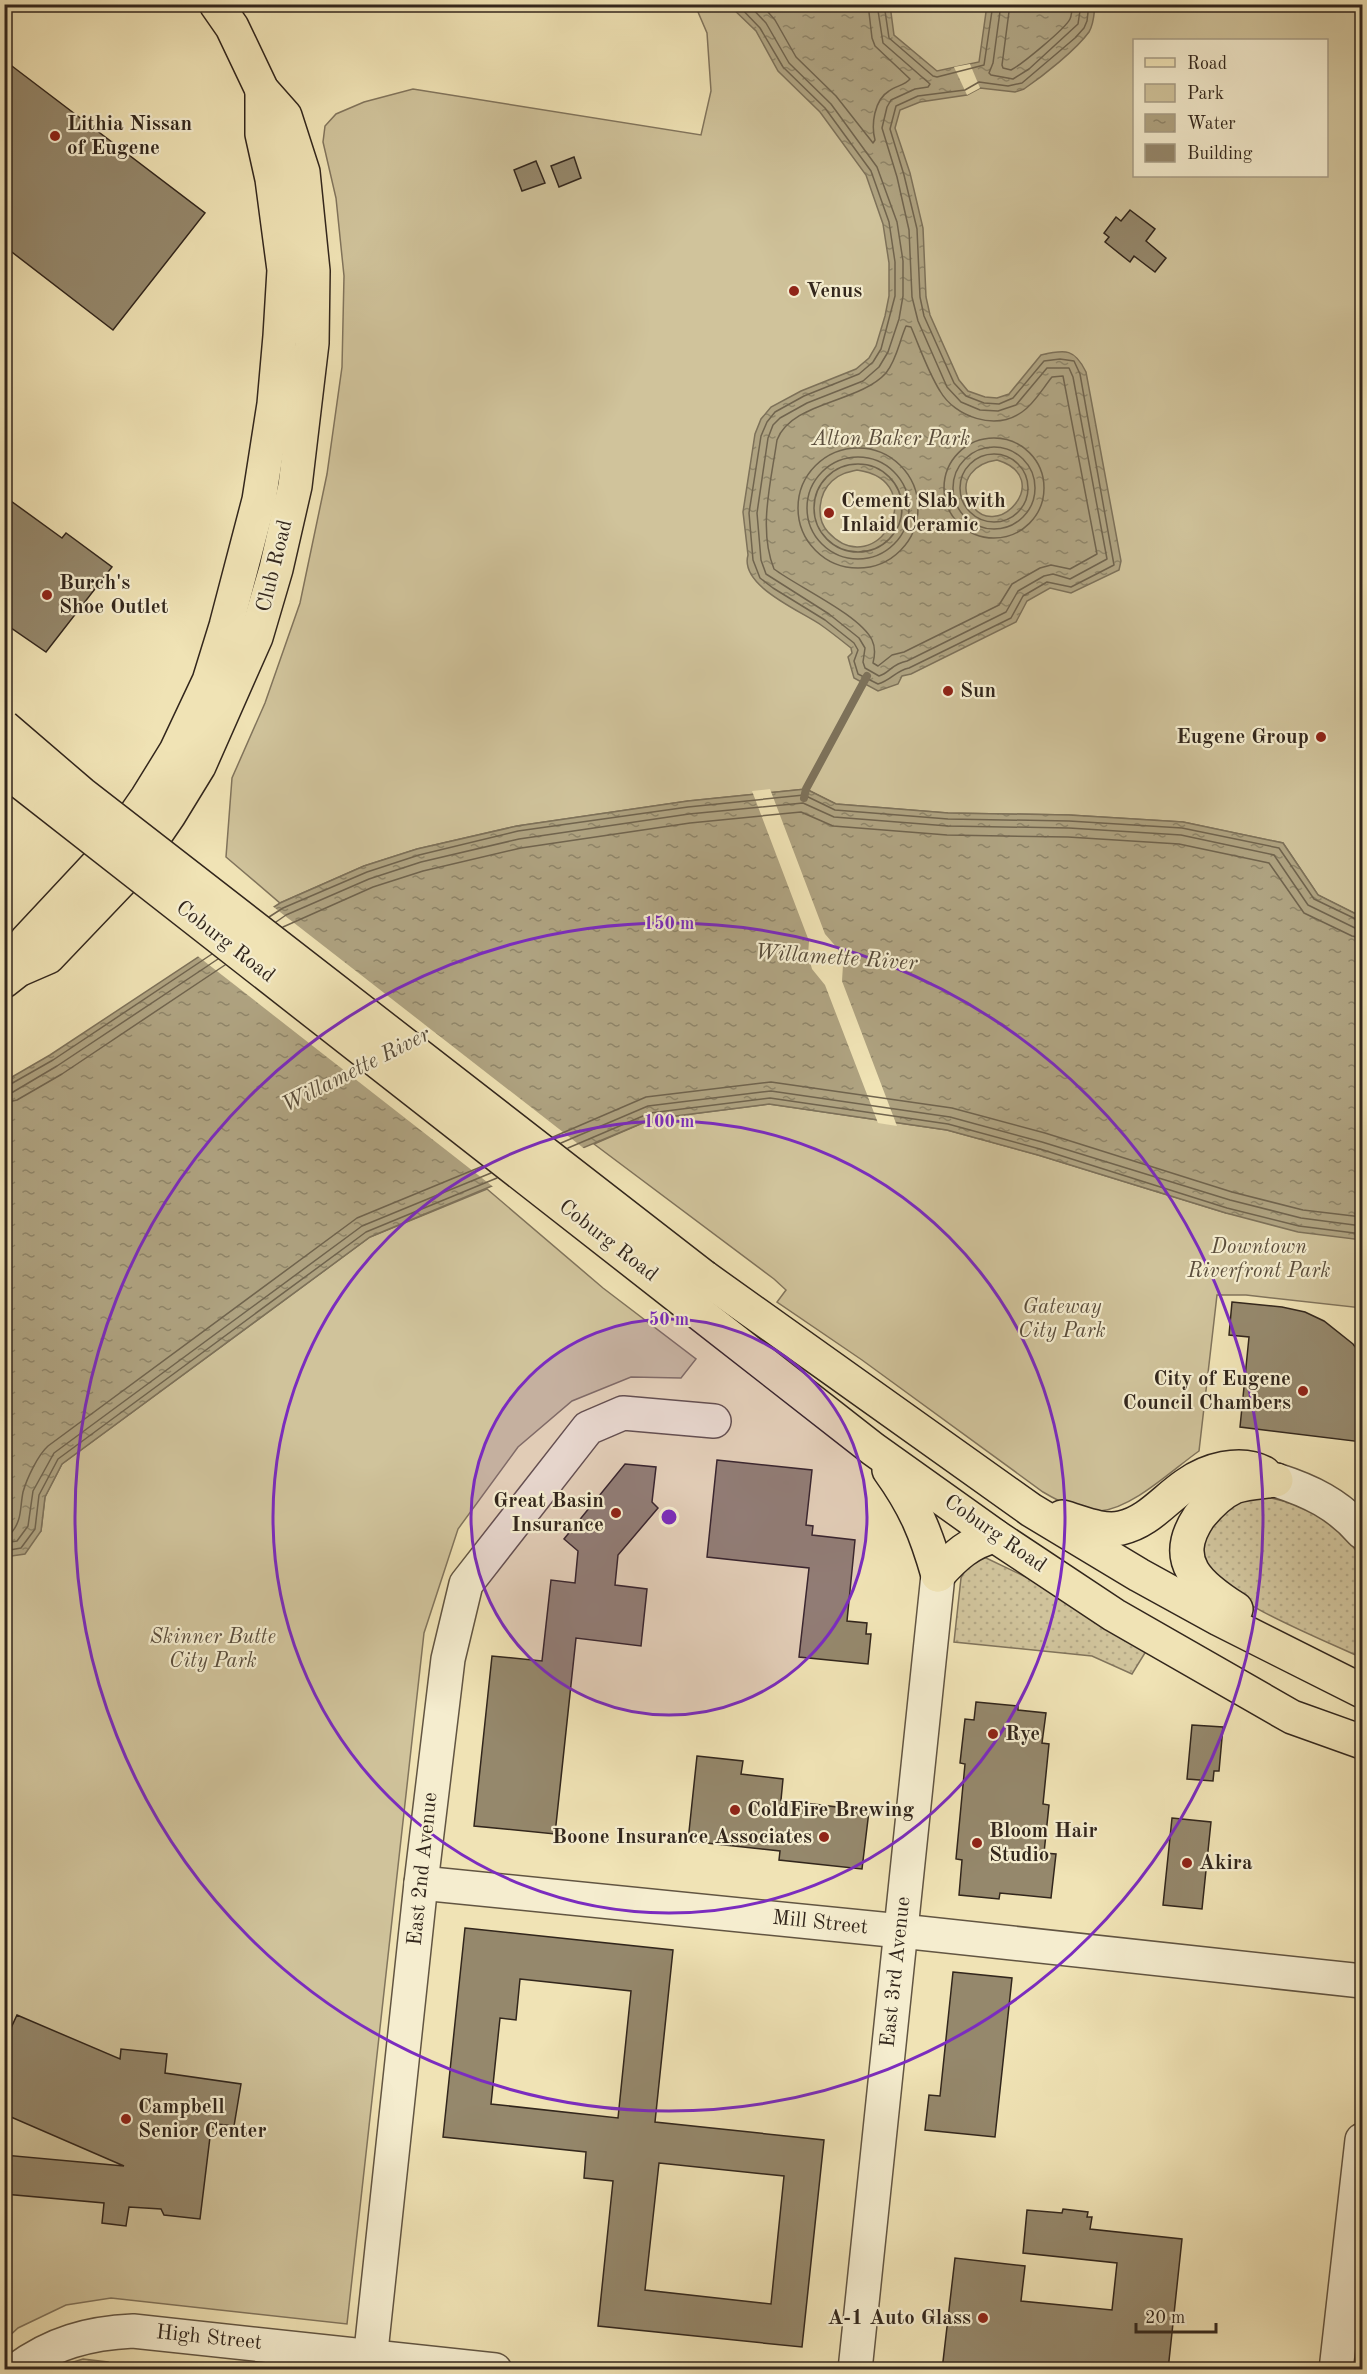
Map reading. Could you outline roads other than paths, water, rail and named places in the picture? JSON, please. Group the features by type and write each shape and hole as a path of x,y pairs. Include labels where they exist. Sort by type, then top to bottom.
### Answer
{"main road":[{"name":"Club Road","path":"11,975 48,957 132,869 199,766 256,637 276,569 295,486 305,418 312,344 314,270 303,172 285,116 262,90 231,27 216,4"},
{"name":"Coburg Road","path":"4,727 82,794 695,1290 873,1449 995,1536 1114,1615 1292,1717 1362,1742"},
{"name":"Coburg Road","path":"4,770 695,1290 1031,1510 1139,1575 1317,1670 1362,1691"},
{"path":"873,1449 911,1501 926,1533 938,1575"},
{"path":"1031,1510 1103,1528 1116,1528 1148,1516 1186,1485 1209,1472 1239,1467 1258,1470 1276,1480"},
{"path":"1276,1480 1235,1487 1207,1506 1190,1530 1186,1548 1189,1565 1209,1592 1262,1626 1317,1670"},
{"path":"938,1575 960,1552 982,1539 995,1536"}],"street":[{"name":"East 2nd Avenue","path":"370,2362 421,1882 448,1659 466,1584 588,1428 623,1413 714,1421"},
{"path":"1276,1480 1323,1498 1341,1511 1362,1532"},
{"name":"East 3rd Avenue","path":"855,2370 938,1575"},
{"name":"Mill Street","path":"421,1882 1362,1981"},
{"path":"1336,2370 1362,2140"},
{"name":"High Street","path":"16,2370 38,2355 68,2341 91,2334 117,2331 159,2332 370,2362 495,2370"}],"water":[{"path":"729,5 890,5 894,35 937,71 979,62 987,5 1095,5 1094,19 1089,32 1059,62 1024,89 1015,92 980,88 967,95 920,102 900,110 895,128 910,173 923,228 926,297 930,315 959,380 968,391 985,397 997,398 1009,394 1041,355 1057,352 1069,353 1082,364 1086,372 1121,561 1119,570 1071,593 1050,588 1027,601 1016,622 911,674 902,676 898,684 878,691 854,678 848,657 852,653 851,648 821,625 762,587 753,577 748,566 743,512 755,434 761,419 771,407 801,391 856,369 869,358 876,346 889,296 889,263 883,224 866,175 820,112 778,71 756,31","holes":["997,460 1014,469 1021,480 1021,493 1015,504 1005,513 993,517 981,514 970,502 966,487 967,480 976,469","857,470 880,478 892,492 895,508 890,525 879,539 864,546 846,545 828,532 820,513 824,492 832,481"]},
{"name":"Willamette River","path":"806,789 836,804 948,813 1069,815 1183,822 1283,843 1318,895 1362,917 1362,1240 1298,1232 1226,1213 1038,1155 947,1130 769,1104 652,1119 370,1237 62,1464 45,1497 41,1531 25,1554 5,1557 5,1081 50,1055 280,903 364,866 417,849 517,826 688,801"}],"waterway":[{"path":"804,798 806,789 867,676"}],"place":[{"name":"Lithia Nissan of Eugene","path":"55,136"},
{"name":"Venus","path":"794,291"},
{"name":"Cement Slab with Inlaid Ceramic","path":"829,513"},
{"name":"Burch's Shoe Outlet","path":"47,595"},
{"name":"Sun","path":"948,691"},
{"name":"Eugene Group","path":"1321,737"},
{"name":"City of Eugene Council Chambers","path":"1303,1391"},
{"name":"Great Basin Insurance","path":"616,1513"},
{"name":"Rye","path":"993,1734"},
{"name":"ColdFire Brewing","path":"735,1810"},
{"name":"Boone Insurance Associates","path":"824,1837"},
{"name":"Bloom Hair Studio","path":"977,1843"},
{"name":"Akira","path":"1187,1863"},
{"name":"Campbell Senior Center","path":"126,2119"},
{"name":"A-1 Auto Glass","path":"983,2318"}],"park label":[{"name":"Alton Baker Park","path":"891,439"},
{"name":"Downtown Riverfront Park","path":"1259,1259"},
{"name":"Gateway City Park","path":"1062,1319"},
{"name":"Skinner Butte City Park","path":"213,1649"}]}
